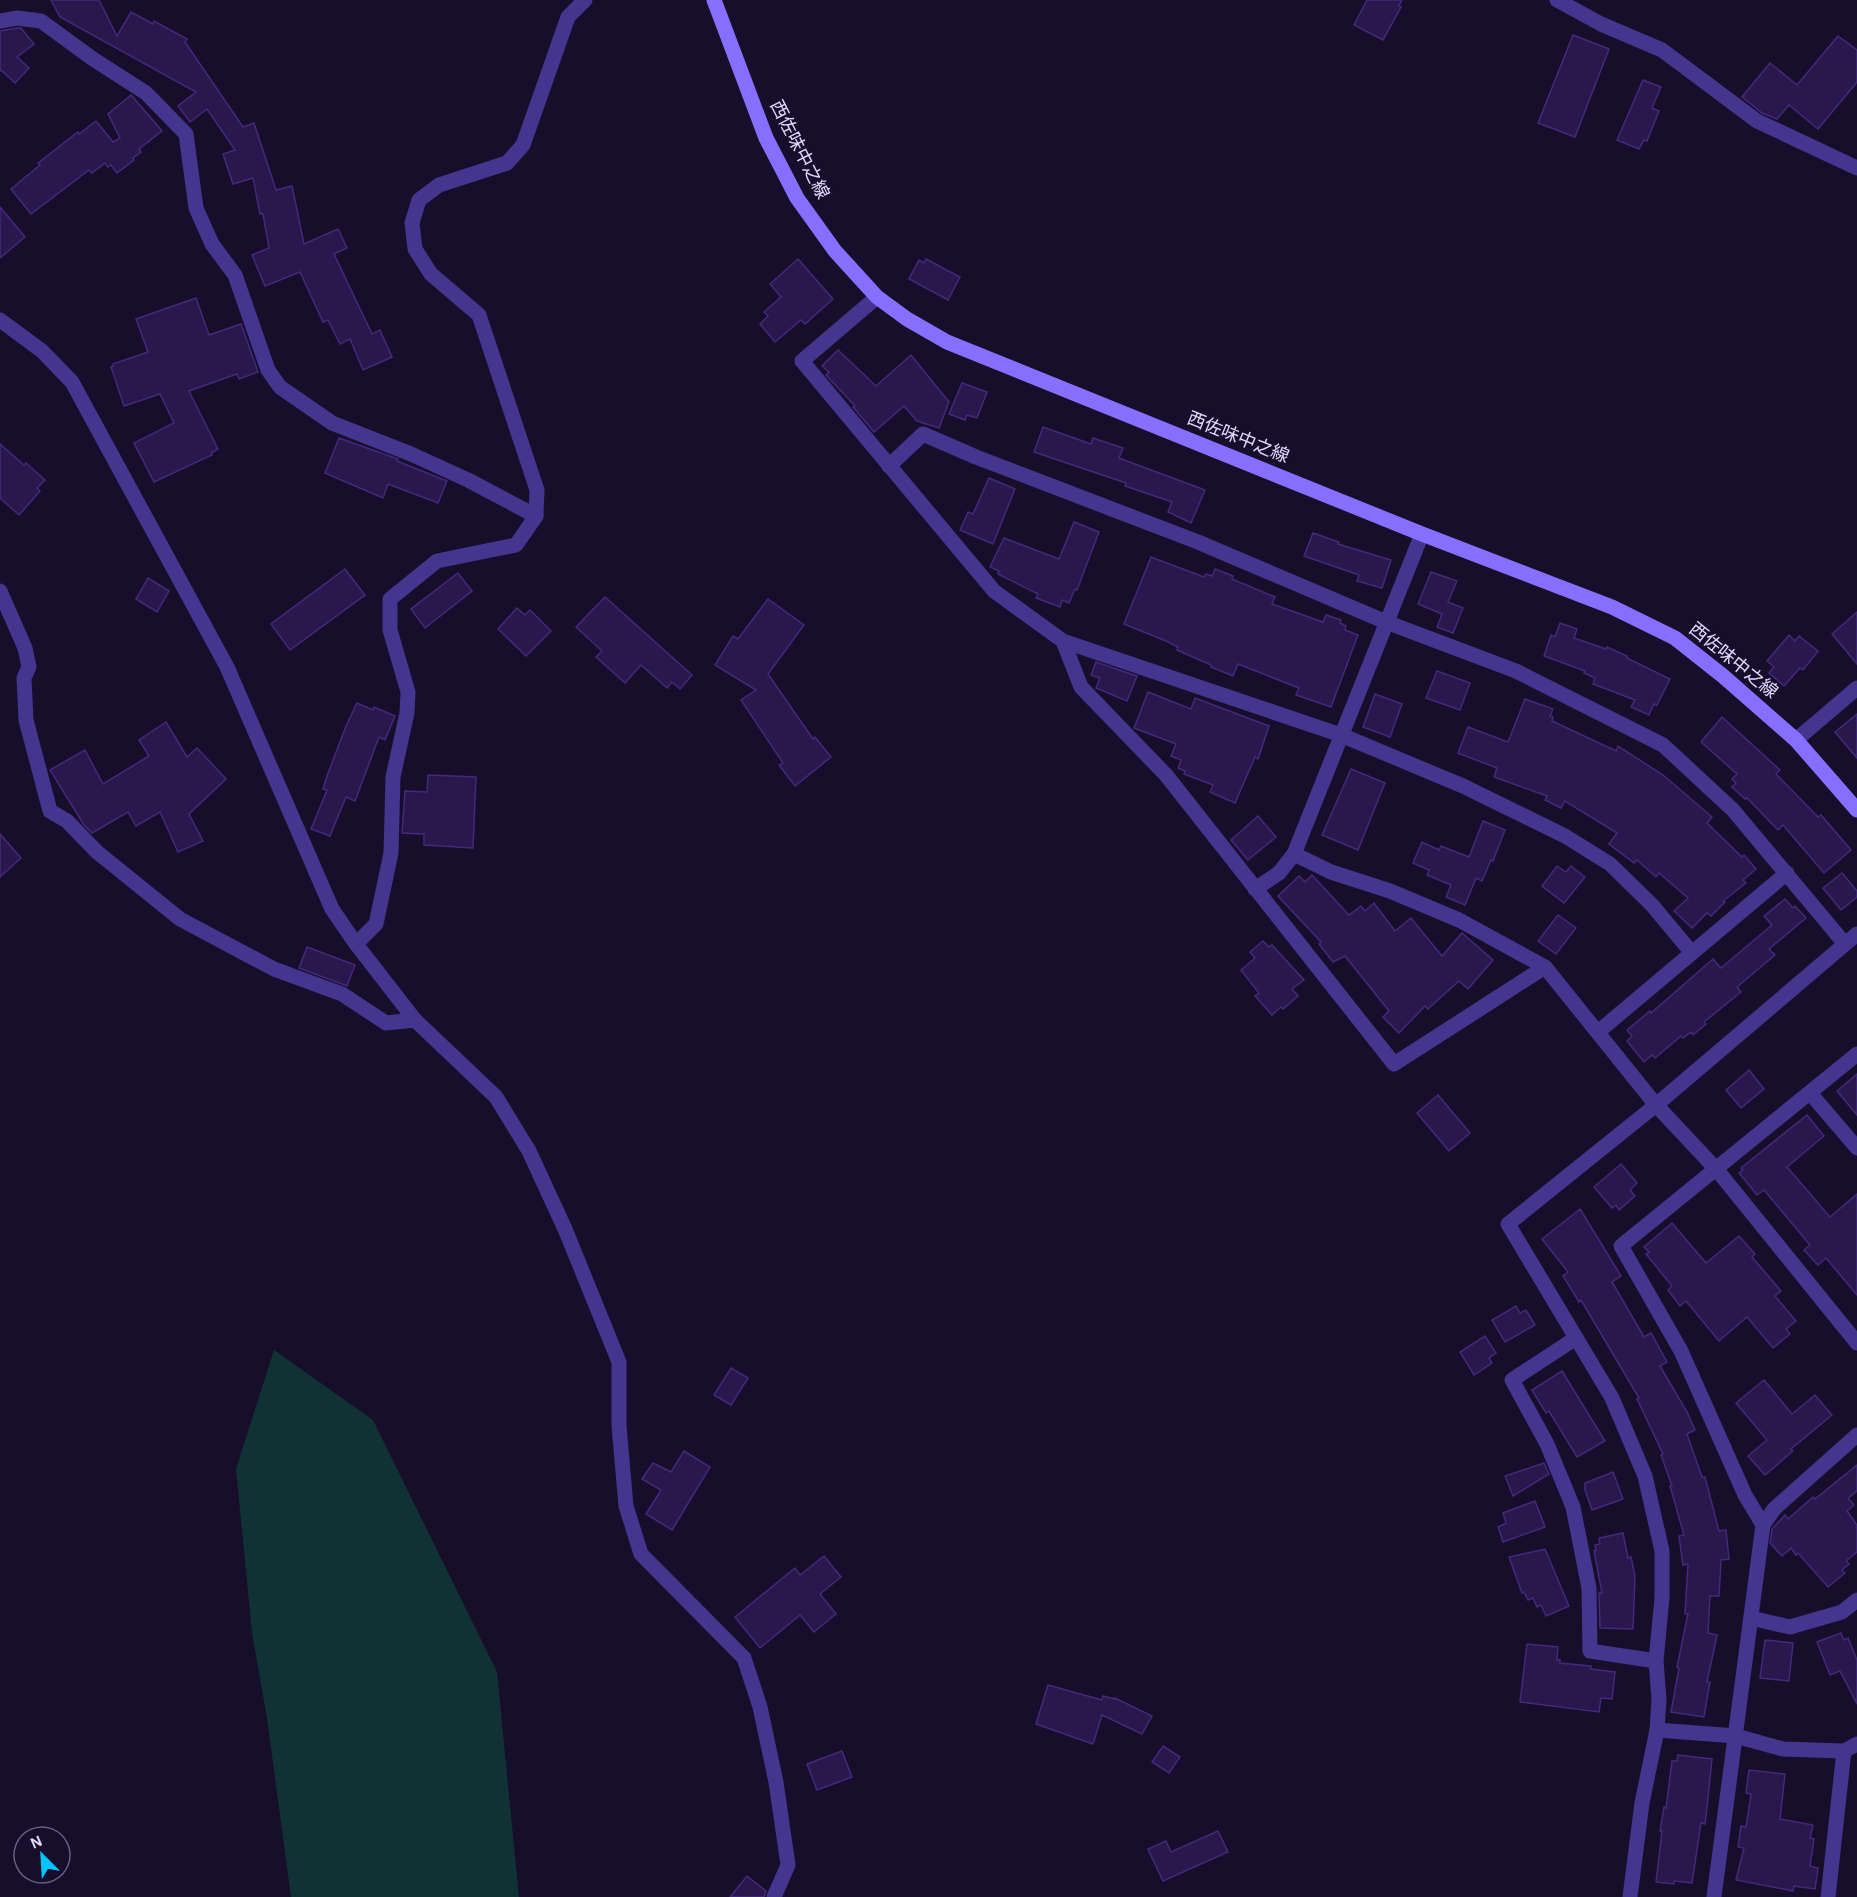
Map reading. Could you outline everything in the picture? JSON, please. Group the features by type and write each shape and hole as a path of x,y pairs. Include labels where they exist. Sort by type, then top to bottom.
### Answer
{"main road":[{"name":"西佐味中之線","path":"714,0 766,138 797,198 835,251 877,297 907,320 947,342 1422,534 1612,607 1674,638 1723,676 1796,740 1857,810"}],"street":[{"path":"356,944 376,924 391,854 393,777 407,713 408,692 390,630 390,599 437,561 516,545 536,516 537,490 479,315 431,274 415,249 412,223 419,200 439,185 507,163 523,145 568,17 585,0"},
{"path":"1557,0 1601,24 1662,50 1757,121 1857,168"},
{"path":"0,21 16,18 41,21 93,59 146,93 186,134 196,208 212,244 235,275 268,370 280,387 332,423 440,467 536,516"},
{"path":"877,297 802,362 994,591 1063,641 1341,735 1463,786 1565,836 1610,864 1652,905 1692,953"},
{"path":"0,320 42,351 72,382 227,668 332,909 415,1020 496,1097 529,1151 565,1229 619,1362 619,1426 626,1506 641,1554 744,1658 760,1707 776,1782 788,1865 774,1897"},
{"path":"889,466 923,434 976,457 1198,542 1386,622 1516,672 1663,745 1733,810 1787,873 1851,939 1656,1105 1508,1224 1612,1398 1645,1476 1662,1551 1662,1598 1656,1661 1659,1699 1657,1730 1642,1803 1630,1897"},
{"path":"1255,889 1279,873 1294,854 1422,534"},
{"path":"0,591 25,648 29,667 24,678 26,720 50,811 67,821 97,852 180,920 274,969 342,994 386,1023 415,1020"},
{"path":"1063,641 1081,687 1166,775 1394,1064 1545,967"},
{"path":"1796,740 1857,688"},
{"path":"1294,854 1331,872 1390,891 1459,920 1545,967 1656,1105 1717,1170 1857,1343"},
{"path":"1598,1032 1787,873"},
{"path":"1763,1525 1745,1495 1681,1351 1621,1246 1857,1054"},
{"path":"1810,1094 1857,1148"},
{"path":"1576,1338 1512,1380 1547,1444 1574,1507 1589,1588 1590,1651 1656,1661"},
{"path":"1714,1897 1763,1525 1774,1509 1857,1435"},
{"path":"1751,1618 1790,1627 1842,1612 1857,1599"},
{"path":"1657,1730 1736,1736 1783,1749 1851,1748 1828,1897"}],"green space":[{"path":"274,1350 373,1420 497,1672 519,1897 291,1897 267,1718 252,1633 236,1469"}],"building":[{"path":"51,0 99,0 117,36 131,12 153,24 154,21 187,39 185,42 243,127 254,123 276,190 292,186 304,244 338,229 347,248 334,254 372,334 380,330 392,357 363,370 350,339 340,344 328,320 323,322 300,272 265,286 252,255 269,248 253,178 233,184 223,154 235,150 207,109 190,122 178,106 196,92 60,17"},
{"path":"1367,0 1402,0 1399,6 1401,7 1383,40 1354,25"},
{"path":"21,28 34,44 17,57 29,68 15,83 0,71 0,31"},
{"path":"1573,35 1609,49 1575,137 1538,123"},
{"path":"1838,36 1857,50 1857,82 1818,129 1789,105 1777,119 1762,113 1742,97 1770,63 1797,85"},
{"path":"1643,80 1661,87 1652,108 1659,111 1647,141 1644,140 1639,149 1617,140"},
{"path":"131,95 162,131 139,149 141,152 133,158 134,160 117,173 111,165 108,167 105,163 92,173 89,170 31,214 11,189 40,165 38,163 96,121 113,142 120,138 108,114"},
{"path":"0,207 25,237 0,258"},
{"path":"798,259 833,299 805,324 801,320 775,342 760,324 768,316 764,312 781,297 770,284"},
{"path":"926,259 960,277 948,300 909,279 919,260 924,263"},
{"path":"196,298 209,335 241,324 258,372 239,379 237,374 189,391 218,449 211,453 212,455 154,482 134,443 174,423 160,394 124,406 111,367 113,364 148,352 136,319"},
{"path":"838,350 876,386 911,355 949,402 939,428 917,421 904,406 874,432 853,407 855,406 826,375 829,372 822,366"},
{"path":"962,383 987,392 977,418 967,415 965,420 949,414"},
{"path":"1043,427 1091,444 1093,438 1123,448 1119,458 1205,490 1191,523 1168,512 1172,502 1125,486 1126,483 1034,452"},
{"path":"339,438 398,459 397,461 447,481 438,503 388,484 383,498 325,473"},
{"path":"0,444 45,480 37,488 40,491 19,515 0,498"},
{"path":"989,478 1015,489 993,544 960,530 968,512 973,514"},
{"path":"1074,522 1099,532 1077,590 1075,589 1069,603 1062,600 1060,607 1036,598 1038,594 998,574 999,571 990,567 1004,538 1059,559"},
{"path":"1313,533 1339,542 1338,544 1391,560 1382,588 1357,581 1359,575 1304,556"},
{"path":"1151,557 1204,577 1206,574 1212,576 1215,569 1233,576 1232,579 1275,597 1272,604 1323,622 1326,615 1341,620 1340,623 1346,626 1345,630 1358,635 1331,707 1296,695 1299,688 1238,664 1233,676 1177,650 1178,647 1166,641 1124,624"},
{"path":"345,569 365,595 290,650 271,624"},
{"path":"1431,572 1457,581 1448,602 1463,608 1453,633 1437,627 1442,614 1418,604"},
{"path":"458,573 472,591 425,628 411,609"},
{"path":"148,578 169,591 157,612 136,599"},
{"path":"605,597 692,675 680,689 672,682 667,688 641,665 625,683 596,657 602,651 576,627"},
{"path":"768,599 804,625 768,674 813,739 815,737 831,757 795,786 779,765 783,763 741,700 756,690 715,665 733,636 738,639"},
{"path":"517,608 525,615 530,610 551,631 526,656 498,629"},
{"path":"1857,612 1857,664 1832,634"},
{"path":"1560,623 1577,629 1574,638 1606,649 1607,647 1670,679 1657,705 1654,704 1649,715 1631,707 1635,700 1593,684 1595,678 1584,673 1585,671 1544,656 1551,635 1555,637"},
{"path":"1789,635 1795,641 1799,636 1818,651 1803,670 1800,668 1784,686 1769,673 1774,667 1767,661"},
{"path":"1096,662 1137,676 1127,701 1096,688 1100,678 1091,675"},
{"path":"1437,671 1470,683 1460,710 1426,698"},
{"path":"1148,692 1191,709 1195,698 1269,726 1258,759 1255,757 1235,803 1210,792 1213,785 1184,774 1185,771 1178,768 1181,760 1171,756 1176,744 1134,728"},
{"path":"1375,694 1402,704 1390,737 1363,727"},
{"path":"1525,699 1553,709 1550,716 1553,717 1552,721 1616,751 1618,746 1663,775 1712,817 1707,823 1742,857 1744,855 1756,869 1743,880 1746,883 1723,901 1725,902 1711,916 1707,913 1692,928 1674,911 1688,898 1659,873 1656,877 1637,860 1634,863 1609,844 1617,833 1565,801 1561,808 1545,800 1547,796 1494,777 1497,768 1458,753 1468,727 1508,742"},
{"path":"357,703 395,716 385,740 379,737 355,801 346,797 330,836 311,829 327,790 323,789 327,776"},
{"path":"1857,714 1857,758 1835,732"},
{"path":"1722,717 1780,770 1776,774 1818,817 1821,815 1851,850 1824,873 1783,825 1778,830 1747,798 1745,799 1732,787 1736,783 1732,779 1737,774 1701,742"},
{"path":"166,722 187,757 197,748 226,779 189,814 203,841 178,852 160,812 136,826 128,812 92,833 84,825 50,770 85,750 103,784 149,756 139,740"},
{"path":"1351,769 1385,783 1358,850 1322,835"},
{"path":"428,775 476,777 473,848 424,845 424,834 402,833 405,791 427,792"},
{"path":"1258,816 1276,837 1248,860 1231,840"},
{"path":"1483,821 1505,830 1493,861 1491,860 1482,881 1476,878 1465,905 1446,897 1451,885 1427,875 1429,870 1413,863 1422,842 1439,850 1441,846 1469,857"},
{"path":"0,834 21,858 0,877"},
{"path":"1557,866 1566,872 1571,866 1585,877 1564,903 1542,886"},
{"path":"1842,873 1857,891 1857,897 1841,910 1823,888"},
{"path":"1312,875 1349,915 1361,906 1365,911 1374,903 1395,931 1411,918 1442,956 1462,933 1493,960 1468,989 1459,981 1428,1009 1425,1006 1399,1033 1383,1017 1389,1011 1345,956 1333,962 1319,944 1321,942 1278,896 1299,876 1305,882"},
{"path":"1785,899 1806,918 1769,949 1775,955 1737,987 1741,992 1704,1022 1706,1024 1693,1035 1691,1032 1683,1038 1681,1036 1655,1058 1652,1055 1644,1062 1627,1041 1632,1036 1627,1030 1650,1011 1651,1013 1713,959 1721,968 1772,925 1764,916"},
{"path":"1558,915 1576,928 1556,954 1538,941"},
{"path":"1263,941 1269,947 1272,945 1304,980 1292,989 1298,996 1272,1015 1255,996 1259,993 1241,970 1255,958 1250,952"},
{"path":"307,947 355,965 347,986 299,968"},
{"path":"1749,1070 1764,1089 1741,1108 1726,1090"},
{"path":"1857,1074 1857,1115 1837,1091"},
{"path":"1438,1095 1470,1133 1449,1151 1417,1113"},
{"path":"1807,1115 1824,1136 1787,1167 1830,1217 1857,1194 1857,1295 1826,1258 1818,1265 1804,1250 1810,1245 1764,1190 1757,1195 1739,1173 1743,1170 1741,1168"},
{"path":"1621,1164 1637,1183 1630,1190 1635,1196 1619,1210 1616,1205 1612,1208 1594,1187"},
{"path":"1580,1209 1621,1276 1612,1282 1644,1337 1651,1333 1667,1362 1660,1366 1695,1430 1687,1434 1702,1477 1705,1477 1719,1531 1726,1530 1729,1559 1721,1560 1719,1596 1710,1596 1708,1633 1717,1635 1707,1682 1710,1682 1704,1717 1671,1712 1688,1614 1685,1614 1688,1564 1683,1565 1679,1536 1684,1535 1670,1486 1672,1486 1661,1455 1663,1454 1637,1399 1639,1398 1581,1300 1579,1302 1563,1276 1568,1272 1542,1239"},
{"path":"1672,1223 1706,1263 1739,1236 1755,1254 1752,1257 1781,1291 1775,1296 1796,1321 1786,1329 1790,1334 1773,1348 1747,1317 1719,1341 1686,1301 1680,1306 1668,1290 1672,1286 1646,1254 1649,1252 1644,1247"},
{"path":"1516,1306 1520,1313 1526,1310 1535,1325 1505,1342 1492,1320"},
{"path":"1485,1336 1496,1353 1489,1358 1492,1363 1474,1375 1460,1352"},
{"path":"731,1368 748,1378 731,1405 714,1395"},
{"path":"1562,1371 1605,1441 1577,1457 1549,1411 1546,1413 1532,1390"},
{"path":"1764,1380 1792,1414 1815,1395 1832,1415 1791,1449 1793,1451 1765,1475 1748,1456 1767,1440 1736,1403"},
{"path":"684,1451 710,1467 672,1530 646,1514 661,1490 642,1479 653,1463 671,1472"},
{"path":"1544,1463 1549,1474 1513,1496 1505,1476"},
{"path":"1857,1465 1857,1491 1848,1498 1854,1505 1847,1511 1857,1525 1857,1552 1846,1561 1849,1564 1842,1570 1845,1573 1828,1587 1791,1548 1782,1556 1770,1543 1772,1529 1785,1515 1788,1519 1813,1497 1815,1499"},
{"path":"1613,1472 1623,1499 1592,1510 1585,1483"},
{"path":"1535,1501 1545,1527 1503,1542 1498,1527 1506,1523 1503,1513"},
{"path":"1623,1533 1628,1558 1631,1557 1635,1576 1633,1629 1600,1628 1599,1593 1602,1593 1594,1551 1596,1550 1595,1545 1600,1544 1599,1538"},
{"path":"1545,1549 1569,1606 1546,1616 1541,1605 1537,1607 1533,1598 1528,1600 1524,1592 1522,1593 1509,1557"},
{"path":"824,1556 841,1577 820,1594 836,1614 814,1632 800,1615 760,1648 735,1617 795,1568 800,1575"},
{"path":"1841,1633 1844,1640 1848,1638 1857,1660 1857,1704 1840,1671 1830,1675 1817,1642"},
{"path":"1765,1640 1793,1643 1789,1681 1760,1678"},
{"path":"1527,1644 1558,1647 1557,1660 1560,1660 1560,1663 1591,1666 1591,1669 1615,1672 1612,1699 1601,1698 1599,1712 1520,1702"},
{"path":"1048,1685 1102,1700 1103,1696 1115,1698 1152,1716 1142,1734 1102,1715 1093,1744 1036,1724"},
{"path":"1163,1746 1180,1757 1169,1773 1152,1762"},
{"path":"842,1751 852,1777 817,1790 807,1764"},
{"path":"1678,1755 1712,1759 1705,1824 1701,1823 1692,1883 1674,1881 1674,1884 1656,1882 1664,1807 1666,1808 1672,1761 1677,1761"},
{"path":"1749,1770 1785,1774 1780,1819 1813,1825 1810,1838 1814,1839 1810,1866 1818,1868 1815,1889 1794,1886 1793,1891 1736,1880 1744,1848 1738,1847 1741,1826 1746,1827 1751,1794 1746,1793"},
{"path":"1218,1831 1228,1852 1163,1881 1148,1849 1166,1841 1171,1852"},
{"path":"747,1876 766,1891 764,1897 730,1897"}]}
